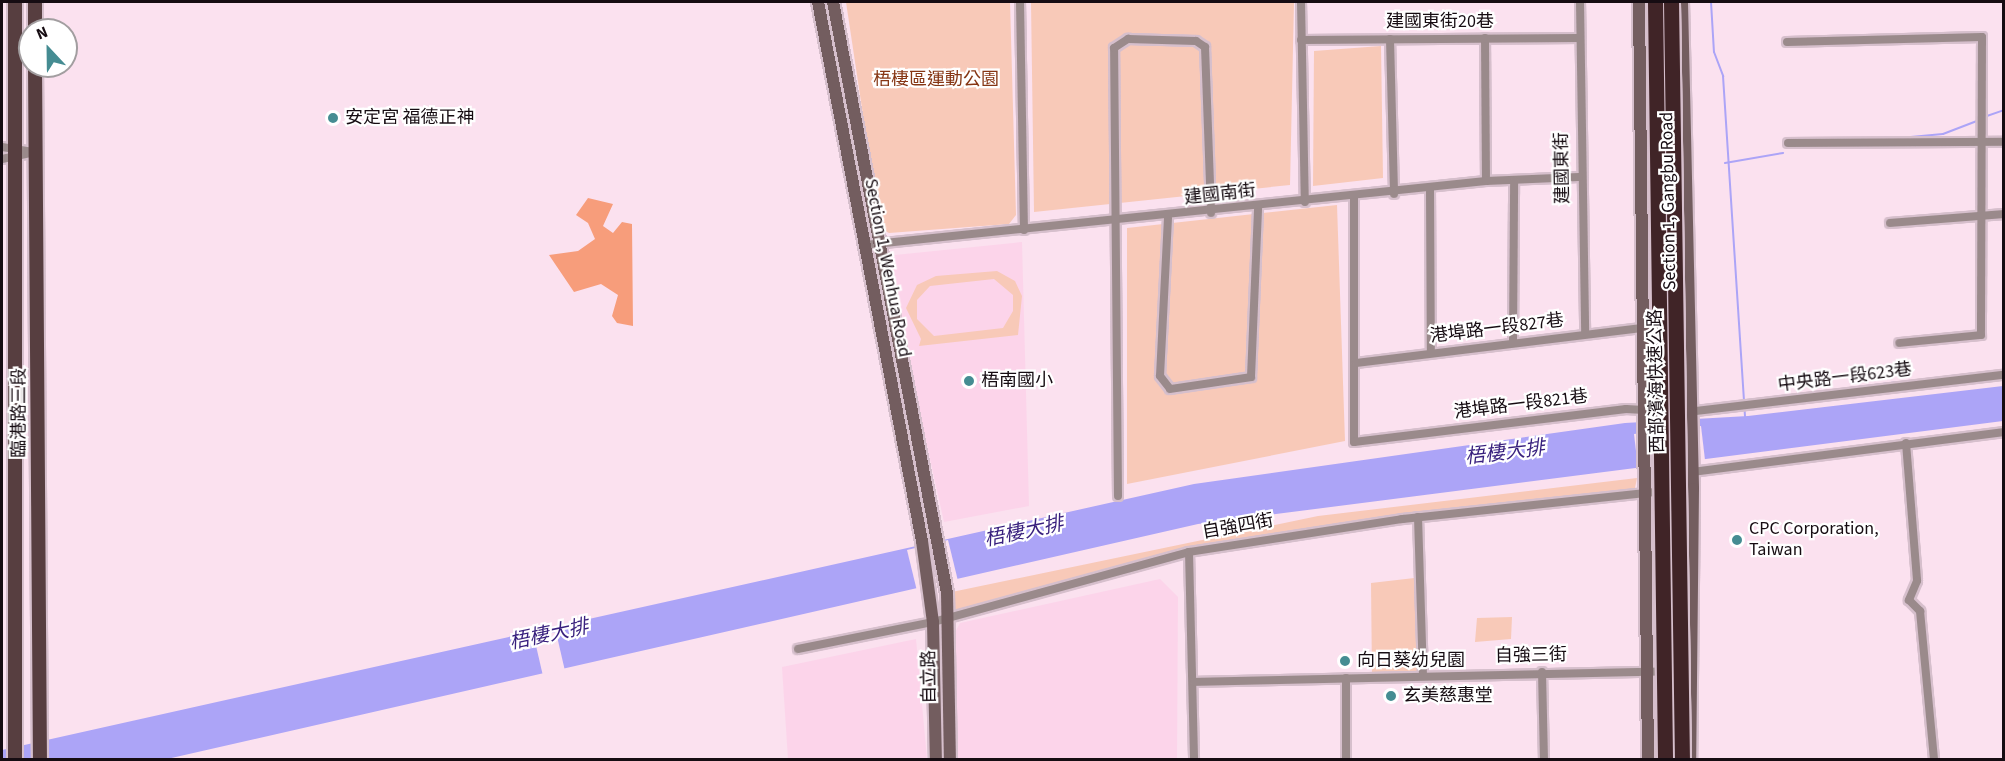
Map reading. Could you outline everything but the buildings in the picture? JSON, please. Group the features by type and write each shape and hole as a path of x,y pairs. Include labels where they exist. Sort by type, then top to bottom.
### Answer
{"highway":[{"path":"1648,2 1653,555 1664,650"},
{"name":"西部濱海快速公路","path":"1655,2 1665,759"},
{"name":"西部濱海快速公路","path":"1671,2 1682,759"},
{"path":"1680,2 1686,598 1681,647"}],"main road":[{"name":"臨港路三段","path":"15,2 8,153 15,759"},
{"path":"34,2 35,18"},
{"name":"臨港路三段","path":"35,78 40,759"}],"street":[{"name":"Section 1, Wenhua Road","path":"818,2 922,541 930,596"},
{"name":"Section 1, Wenhua Road","path":"833,2 947,593"},
{"path":"1020,2 1024,230"},
{"path":"1301,2 1305,202"},
{"name":"建國東街","path":"1580,2 1579,177 1585,334"},
{"name":"Section 1, Gangbu Road","path":"1639,2 1642,328 1640,412 1645,492 1648,759"},
{"name":"Section 1, Gangbu Road","path":"1655,2 1665,69 1674,759"},
{"name":"Section 1, Gangbu Road","path":"1665,69 1680,2"},
{"name":"Section 1, Gangbu Road","path":"1680,2 1693,489 1689,759"},
{"path":"1787,42 1982,37 1979,142 1981,335 1899,343"},
{"path":"1485,38 1486,181"},
{"name":"建國東街20巷","path":"1301,40 1580,38"},
{"path":"1118,496 1114,48 1128,39 1196,42 1205,47 1211,213"},
{"path":"1390,39 1394,194"},
{"path":"1788,143 2004,142"},
{"path":"8,153 36,152"},
{"name":"建國南街","path":"865,245 1168,218 1394,194 1486,181 1579,177"},
{"path":"1513,343 1514,180"},
{"path":"1430,189 1431,353"},
{"path":"1354,198 1356,363"},
{"path":"1168,218 1160,376 1170,389 1251,377 1258,208"},
{"path":"1890,223 2004,214"},
{"name":"港埠路一段827巷","path":"1356,363 1642,328"},
{"name":"港埠路一段821巷","path":"1356,363 1354,442 1626,409 1640,412 1691,412"},
{"name":"中央路一段623巷","path":"1691,412 2004,375"},
{"path":"1692,472 2004,432"},
{"path":"1906,443 1917,581 1910,600 1920,611 1934,759"},
{"name":"自強四街","path":"798,649 933,622 946,616 1189,552 1418,518 1645,492 1693,489"},
{"path":"1418,518 1423,676"},
{"path":"1189,552 1194,681 1194,759"},
{"name":"自立路","path":"947,593 950,759"},
{"name":"自立路","path":"930,596 933,622 936,759"},
{"name":"自強三街","path":"1194,681 1542,672 1689,671"},
{"path":"1542,672 1544,759"},
{"path":"1346,678 1346,759"}],"shaded area":[{"path":"588,198 613,204 603,226 613,233 622,222 632,224 633,326 617,323 612,316 618,295 601,284 574,292 549,255 578,251 595,239 588,223 576,215"},
{"name":"梧南國小","path":"1022,242 1029,506 944,522 885,256"},
{"path":"1160,579 1178,597 1177,759 957,759 950,642 960,623"},
{"path":"916,639 927,759 788,759 782,667"}],"green space":[{"name":"梧棲區運動公園","path":"846,2 1010,2 1016,215 1009,224 889,233 880,228"},
{"path":"1031,2 1294,2 1290,185 1034,212"},
{"path":"1381,46 1383,178 1313,186 1314,51"},
{"path":"1337,205 1345,441 1127,484 1127,228"},
{"path":"997,271 1015,281 1022,296 1018,335 919,346 921,339 906,308 917,285 936,276","holes":["994,279 1013,295 1013,311 1003,328 934,336 917,319 917,300 930,286"]},
{"path":"1637,478 1634,493 1407,517 1203,550 954,611 947,593 1318,516"},
{"path":"1423,577 1423,676 1372,677 1371,583"},
{"path":"1512,617 1511,639 1475,642 1477,618"}],"water":[{"name":"梧棲大排","path":"2003,386 2003,421 1198,524 167,759 2,760 2,750 1194,484 1625,423 1748,416"}],"pier":[{"path":"1701,426 1705,460 1638,468 1634,434"},
{"path":"948,540 958,581 917,591 907,550"},
{"path":"556,632 565,671 543,676 534,637"}],"waterway":[{"path":"1711,2 1714,52 1723,76 1745,416"},
{"path":"1984,117 2004,110"},
{"path":"1900,138 1943,134 1979,120"},
{"path":"1725,163 1783,153"},
{"path":"1812,393 1898,382"}],"place":[{"name":"安定宮 福德正神","path":"333,118"},
{"name":"梧南國小","path":"969,381"},
{"name":"CPC Corporation, Taiwan","path":"1737,540"},
{"name":"向日葵幼兒園","path":"1345,661"},
{"name":"玄美慈惠堂","path":"1391,696"}]}
